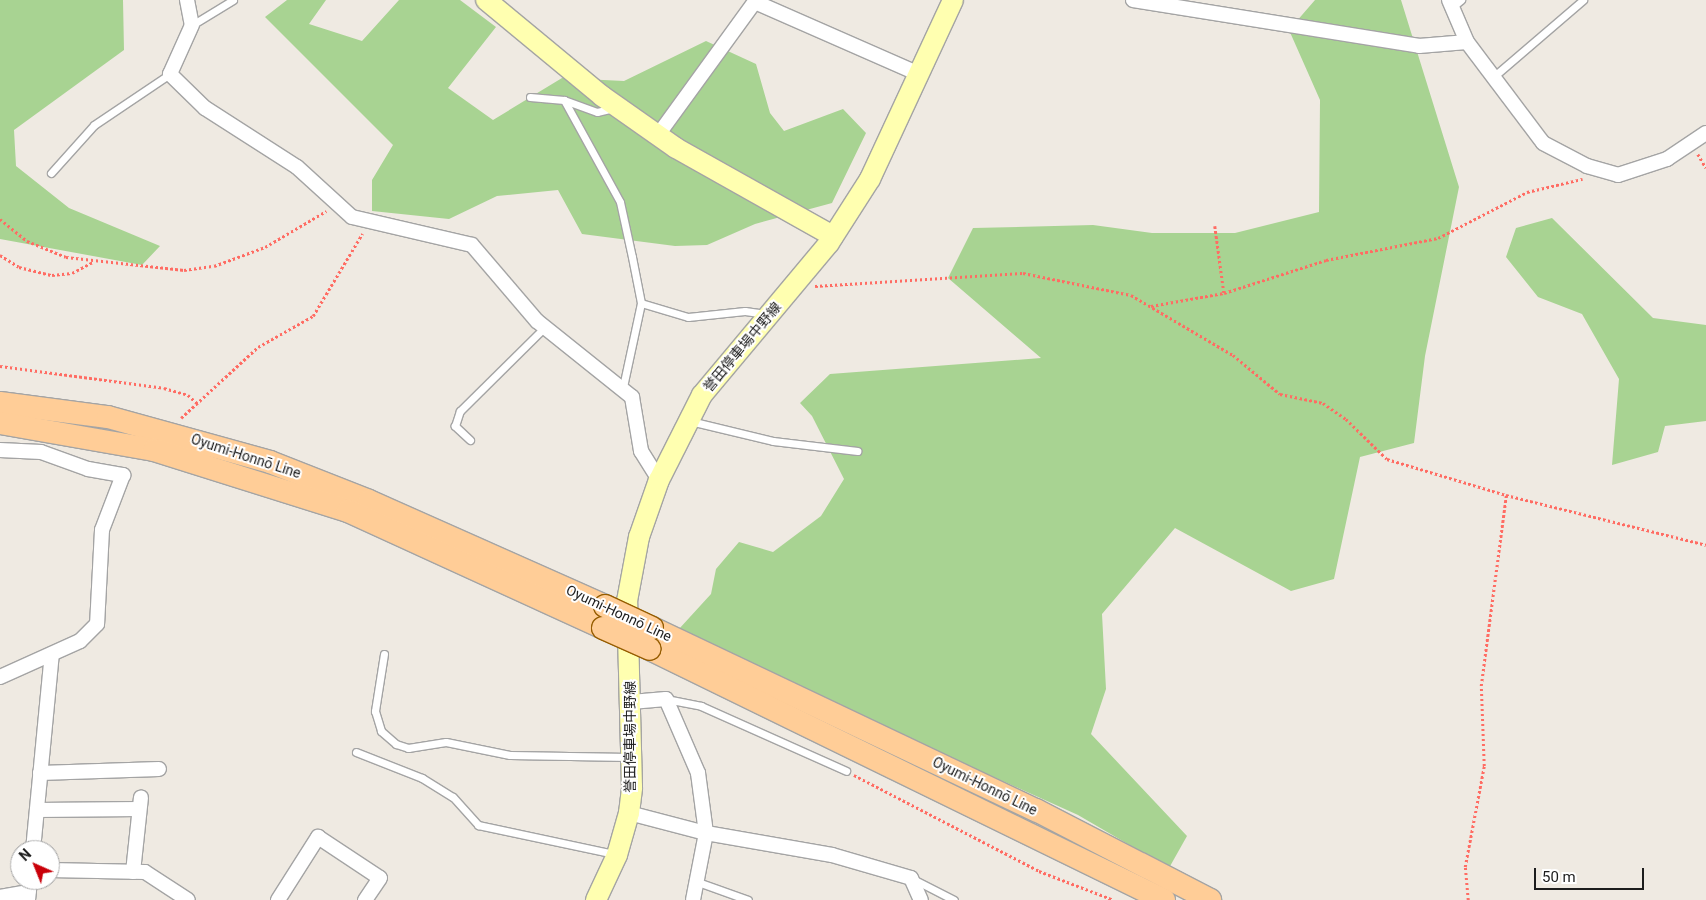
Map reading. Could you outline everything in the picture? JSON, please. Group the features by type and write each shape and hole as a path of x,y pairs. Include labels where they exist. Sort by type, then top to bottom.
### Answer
{"main road":[{"path":"486,0 617,107 658,135 833,236"},
{"name":"誉田停車場中野線","path":"596,900 617,855 629,813 632,757 627,600 639,537 659,480 687,420 724,365 793,288 833,236 870,179 921,75 947,2"},
{"name":"Oyumi-Honnō Line","path":"0,403 108,417 270,462 369,501 651,639 1036,810 1210,900"},
{"name":"Oyumi-Honnō Line","path":"0,423 154,450 348,511 604,617"},
{"name":"Oyumi-Honnō Line","path":"651,639 1164,900"}],"street":[{"path":"187,0 192,25 170,74 205,108 290,161 338,204 366,223 460,239 472,245 545,327 623,387 638,409 642,451 659,480"},
{"path":"1133,0 1419,46 1467,42"},
{"path":"658,135 756,1 921,75"},
{"path":"1454,3 1467,42 1492,78 1543,142 1588,166 1618,174 1667,159 1706,133"},
{"path":"0,450 41,452 88,469 123,475 102,530 97,624 80,641 0,677"},
{"path":"34,840 52,654"},
{"path":"631,702 666,699 698,772 706,833 695,881 693,900"},
{"path":"40,773 158,768"},
{"path":"37,810 140,803 133,872"},
{"path":"629,813 706,833 832,855 911,878 921,900"},
{"path":"278,900 318,837 380,878 365,900"},
{"path":"60,870 145,872 181,898"},
{"path":"0,897 29,891"}],"lane":[{"path":"192,25 233,0"},
{"path":"1492,78 1583,0"},
{"path":"51,173 94,125 170,74"},
{"path":"530,96 564,100 597,112 617,107"},
{"path":"564,100 620,202 641,303 623,387"},
{"path":"641,303 688,318 744,311 769,315"},
{"path":"470,440 459,432 455,418 545,327"},
{"path":"687,420 773,441 857,451"},
{"path":"384,654 375,711 381,731 396,744 408,748 446,742 510,755 632,757"},
{"path":"666,699 701,706 846,771"},
{"path":"356,752 422,778 453,798 478,825 617,855"},
{"path":"911,878 954,900"},
{"path":"695,881 748,900"}],"path":[{"path":"1151,306 1224,293 1326,260 1438,238 1527,192 1590,178"},
{"path":"0,220 48,250 94,262 184,270 214,266 265,247 338,204"},
{"path":"176,422 199,405 258,347 313,316 348,263 366,223"},
{"path":"1216,226 1224,293"},
{"path":"0,255 19,267 52,275 72,273 94,262"},
{"path":"793,288 1023,274 1086,284 1151,306 1232,355 1280,394 1323,403 1346,419 1387,459 1506,495 1706,545"},
{"path":"0,366 164,388 188,395 199,405"},
{"path":"1468,900 1464,867 1484,766 1481,686 1506,495"},
{"path":"846,771 1030,866 1114,900"}],"green space":[{"path":"0,0 123,0 124,50 14,130 16,166 69,208 160,246 142,265 0,239"},
{"path":"287,0 326,0 309,24 362,41 399,0 460,0 496,27 448,88 493,120 562,78 624,81 706,41 756,64 770,113 784,131 843,109 866,133 832,203 755,224 707,245 675,246 582,234 558,190 497,196 449,219 372,211 372,180 393,145 265,17"},
{"path":"1315,0 1401,0 1459,187 1425,356 1414,443 1360,457 1334,579 1291,591 1175,528 1102,614 1106,689 1091,734 1187,836 1169,868 1078,815 799,689 668,641 711,594 716,569 739,542 773,552 821,516 844,479 812,416 800,403 830,374 1041,358 948,278 973,228 1093,225 1152,233 1235,233 1319,212 1320,100 1289,30"},
{"path":"1552,218 1653,318 1706,325 1706,421 1665,426 1658,452 1612,465 1619,379 1582,314 1538,297 1506,257 1516,228"}]}
